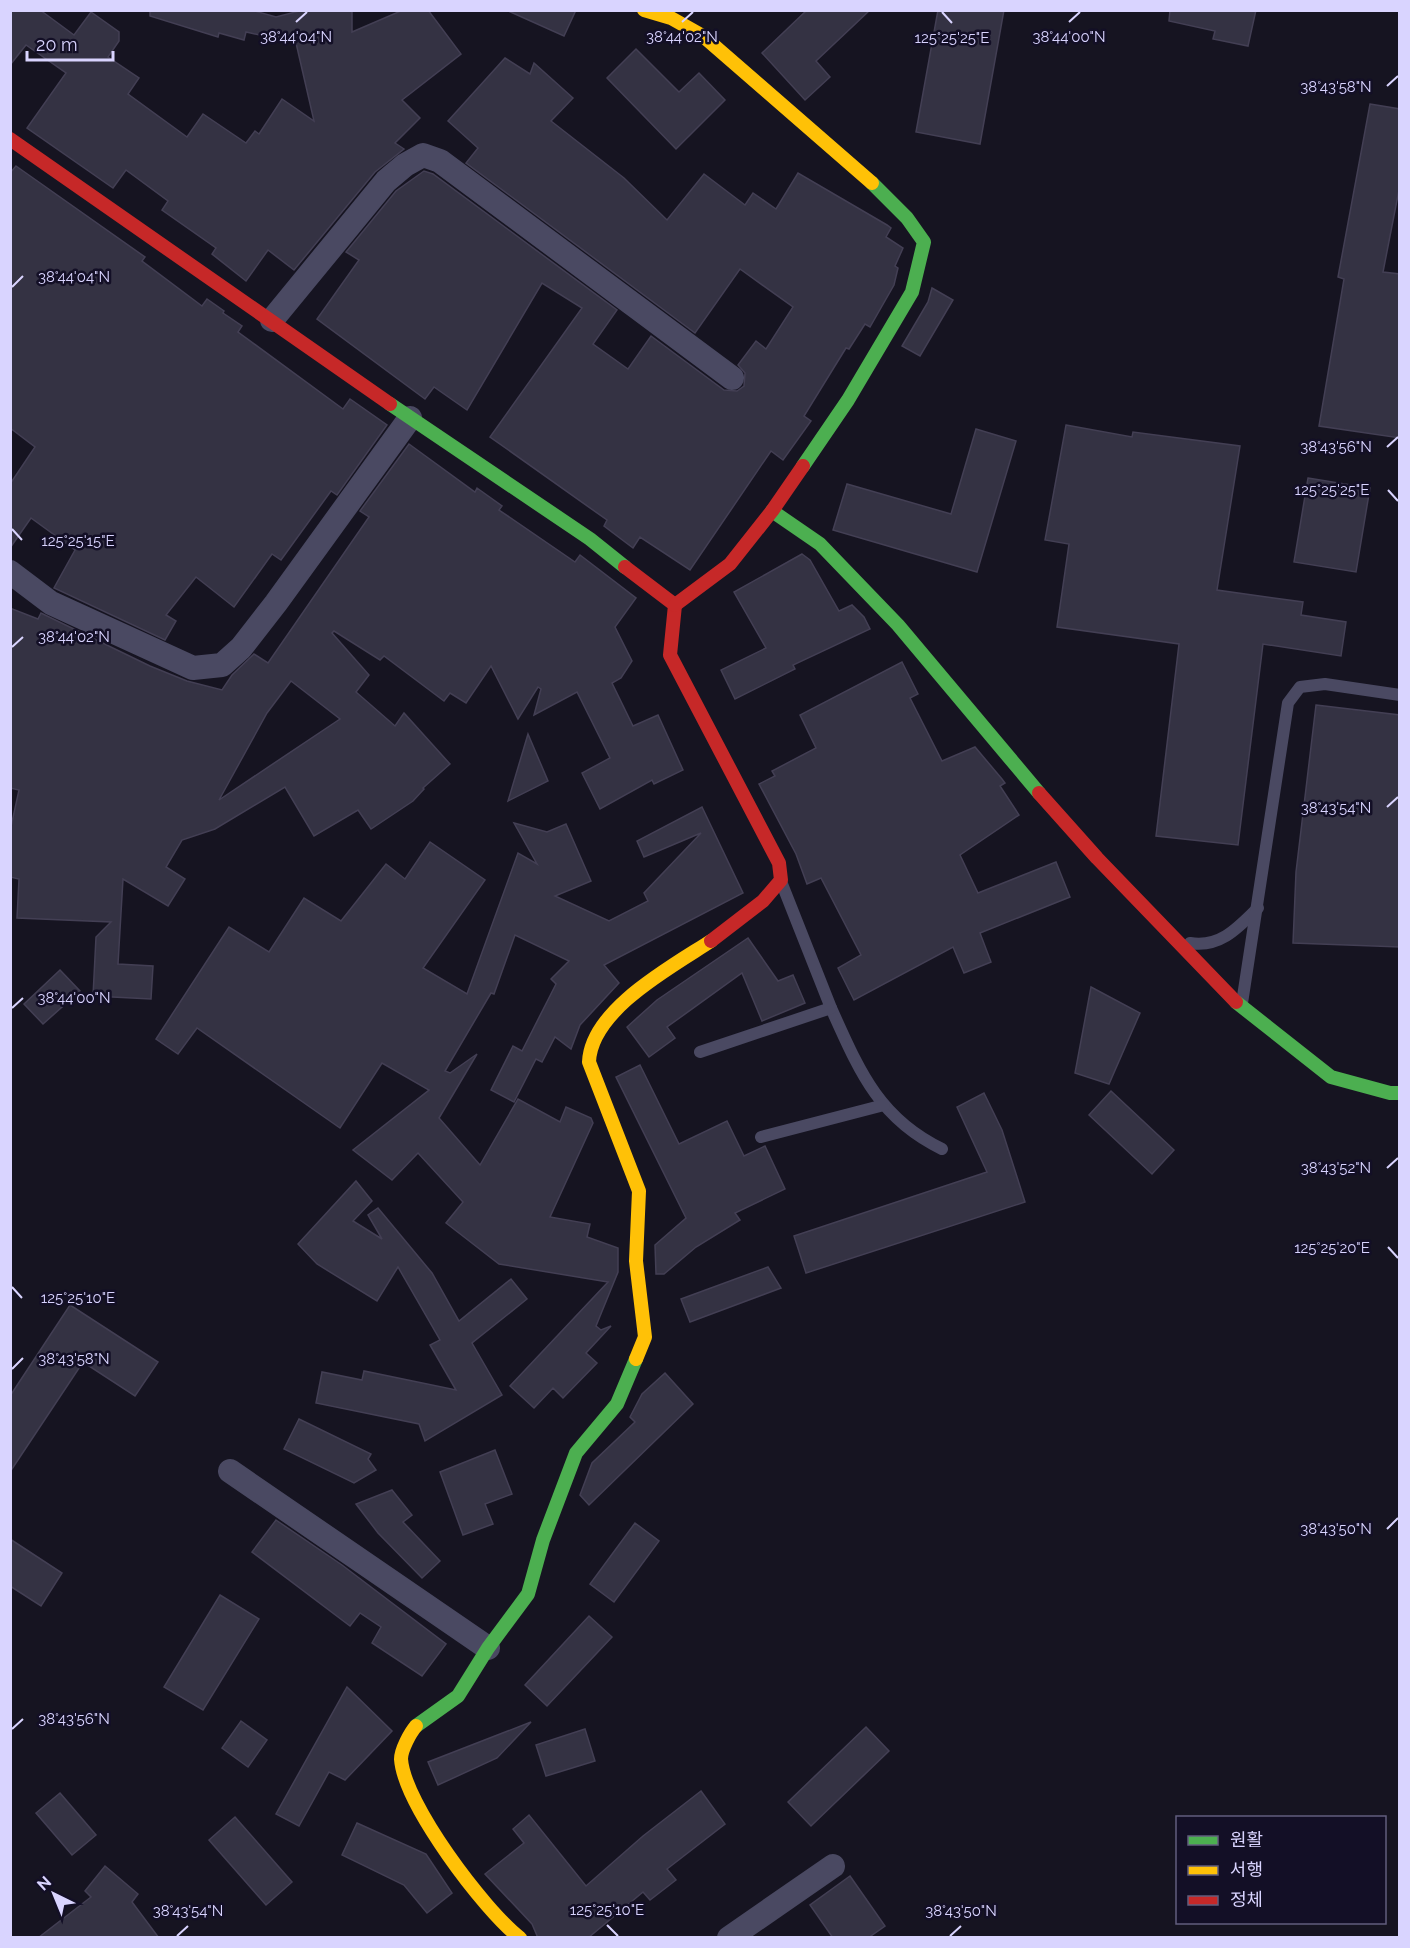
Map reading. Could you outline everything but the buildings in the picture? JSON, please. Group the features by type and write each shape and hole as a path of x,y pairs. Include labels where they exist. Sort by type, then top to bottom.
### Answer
{"street":[{"path":"520,1938 463,1877 435,1834 404,1777 401,1756 414,1728 458,1696 488,1648 528,1594 543,1540 576,1453 617,1404 645,1337 636,1261 639,1191 589,1062 592,1041 620,1004 659,974 711,941 772,893 781,880 779,863 670,655 675,605 730,564 772,511 848,400 912,292 924,242 908,218 879,189 703,36 670,18 644,10"},
{"path":"10,139 410,418 590,539 675,605"},
{"path":"272,320 386,181 423,155 440,161 732,378"},
{"path":"10,572 51,603 193,668 222,665 241,648 262,621 410,418"},
{"path":"772,511 820,544 898,625 1028,781 1097,858 1241,1007 1331,1077 1390,1093 1400,1093"},
{"path":"230,1471 488,1648"},
{"path":"729,1938 833,1866"}],"lane":[{"path":"1241,1007 1288,703 1300,687 1325,684 1400,695"},
{"path":"781,880 831,1008 851,1052 884,1105 901,1124 942,1149"},
{"path":"1177,940 1202,945 1231,935 1258,908"},
{"path":"700,1052 831,1008"},
{"path":"761,1137 884,1105"}],"traffic: fast":[{"path":"803,466 848,400 912,292 924,242 907,218 872,183"},
{"path":"390,404 590,539 625,567"},
{"path":"772,511 820,544 898,625 1039,793"},
{"path":"1236,1002 1331,1077 1390,1093 1400,1093"},
{"path":"416,1726 458,1696 488,1648 528,1594 543,1540 576,1453 617,1404 636,1359"}],"traffic: slow":[{"path":"644,10 671,18 703,36 872,183"},
{"path":"636,1359 645,1337 636,1261 639,1191 589,1062 593,1043 603,1025 618,1008 655,977 711,941"},
{"path":"416,1726 406,1742 401,1759 405,1778 416,1802 430,1828 467,1881 520,1938"}],"traffic: jam":[{"path":"10,139 390,404"},
{"path":"675,605 730,564 772,511 803,466"},
{"path":"625,567 675,605 670,655 779,863 781,880 763,901 711,941"},
{"path":"1039,793 1097,858 1236,1002"}]}
